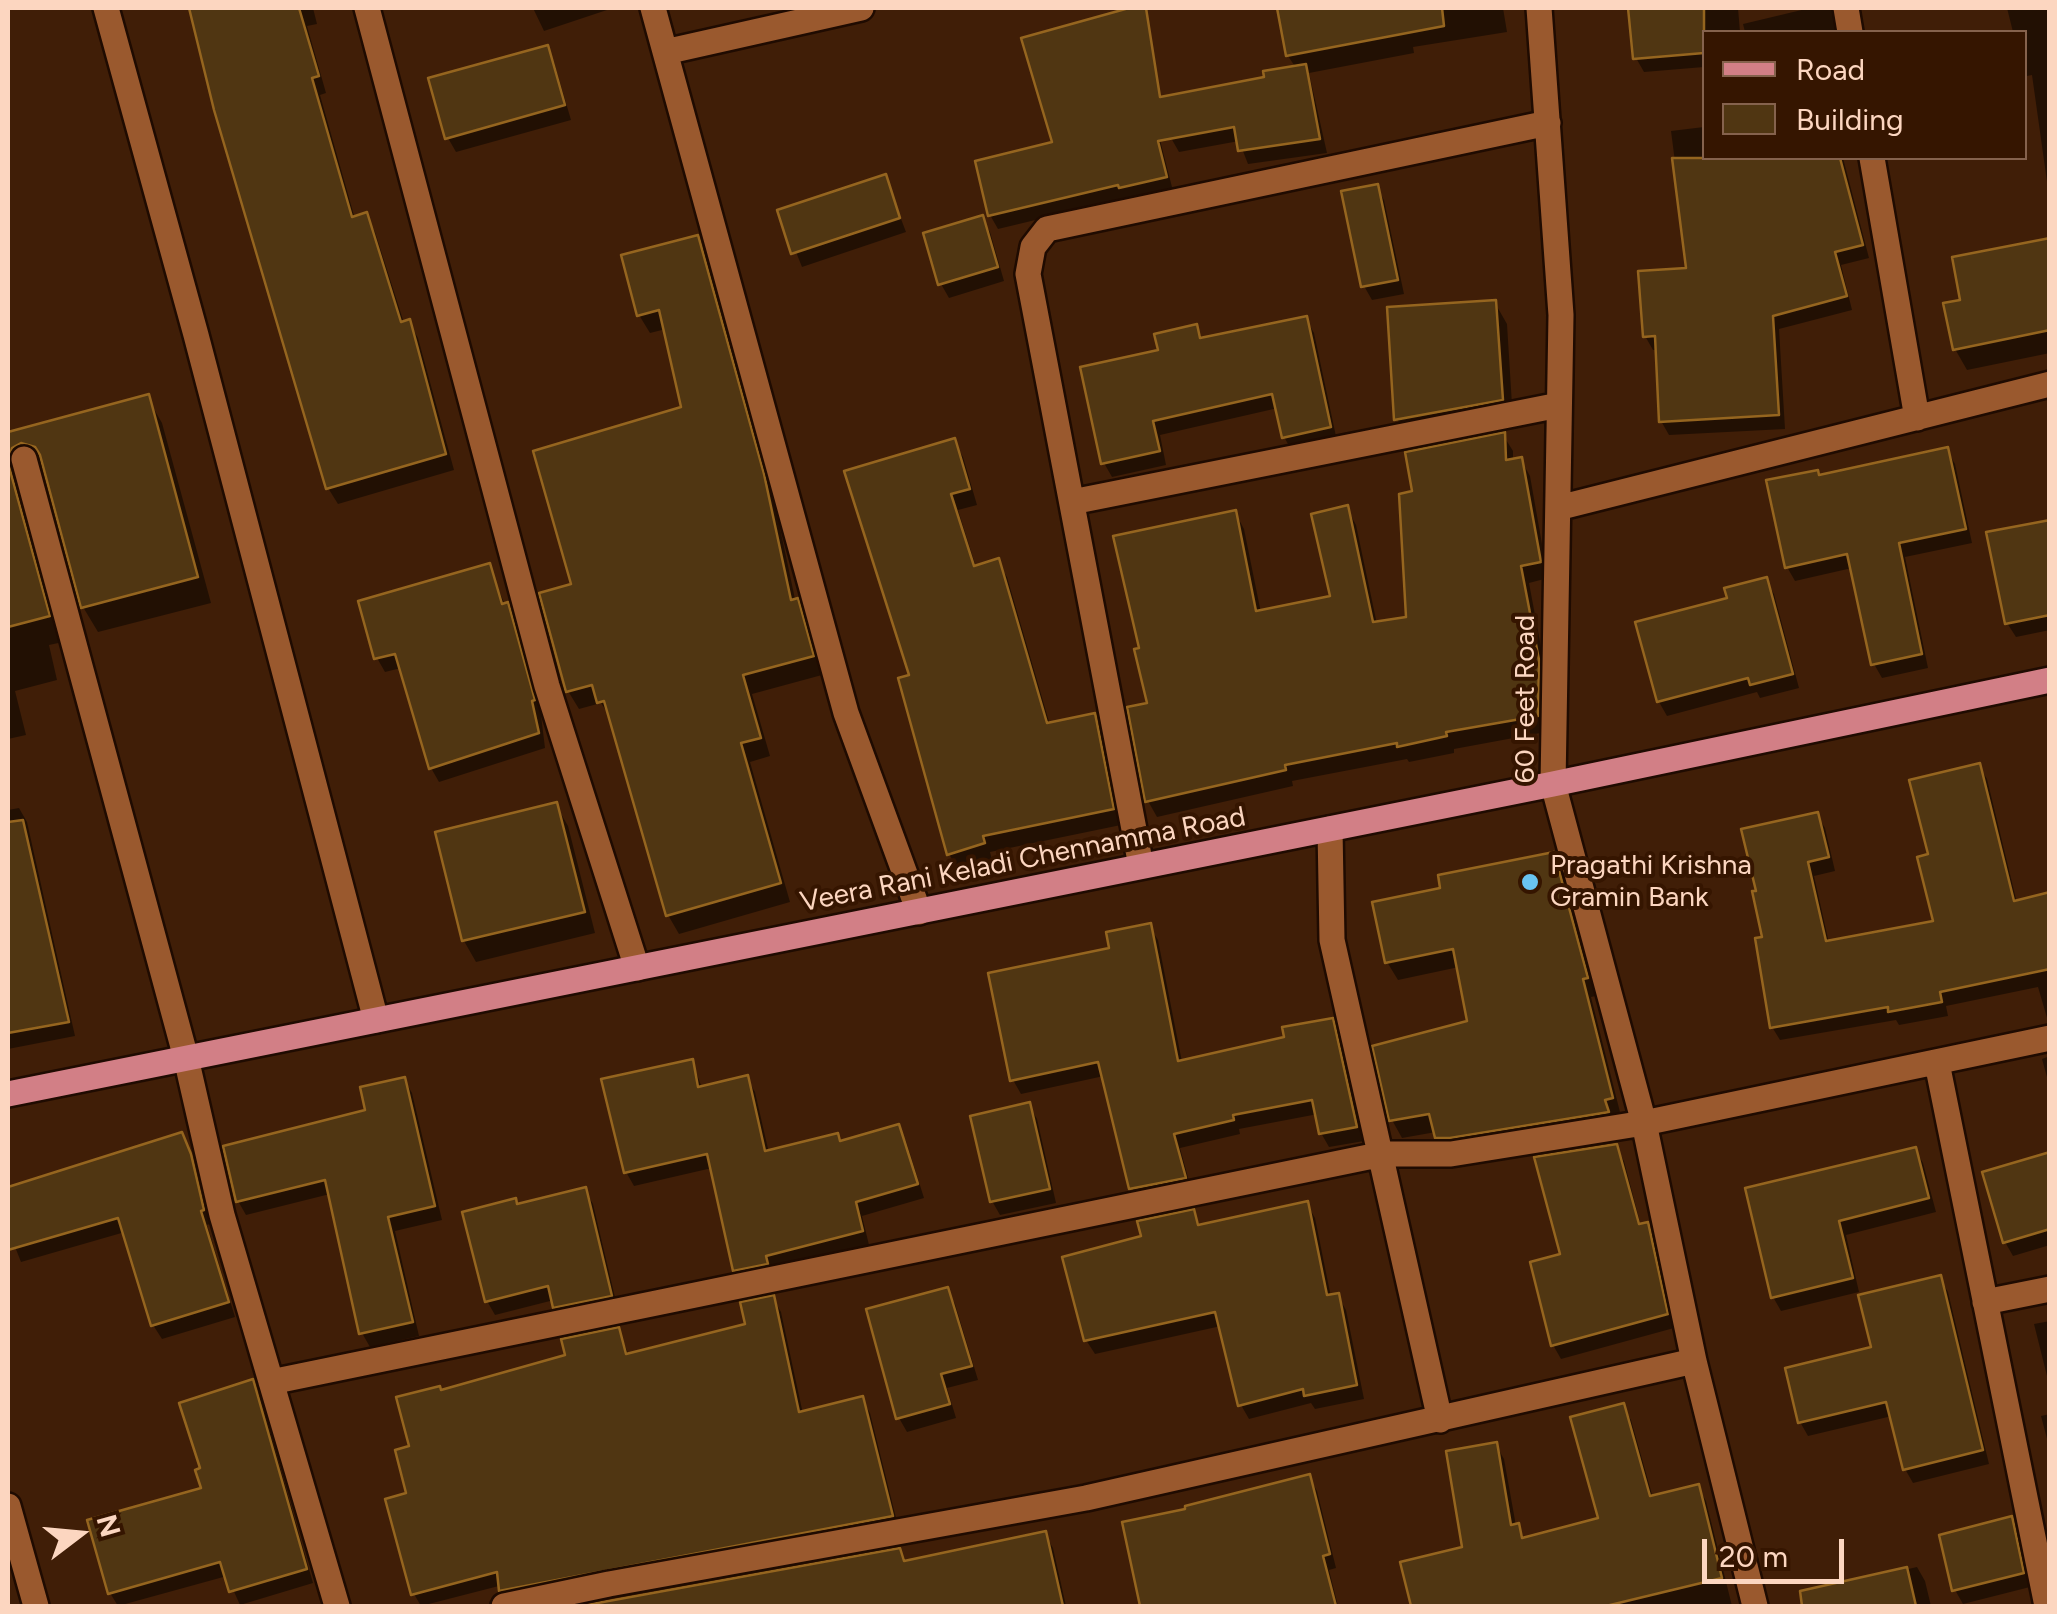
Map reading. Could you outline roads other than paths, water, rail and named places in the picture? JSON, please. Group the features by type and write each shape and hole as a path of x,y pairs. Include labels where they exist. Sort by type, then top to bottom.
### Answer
{"main road":[{"name":"Veera Rani Keladi Chennamma Road","path":"8,1094 1553,784 2050,680"}],"street":[{"path":"106,8 376,1020"},
{"path":"367,8 547,686 637,968"},
{"path":"653,8 846,713 920,912"},
{"path":"665,52 862,8"},
{"name":"60 Feet Road","path":"1540,8 1561,315 1553,784 1644,1123 1694,1361 1755,1606"},
{"path":"1141,866 1028,274 1033,247 1047,230 1548,124"},
{"path":"1872,160 1918,418"},
{"path":"1558,508 2050,384"},
{"path":"1072,502 1559,405"},
{"path":"24,459 186,1058 222,1215 337,1606"},
{"path":"1330,829 1332,940 1440,1420"},
{"path":"271,1382 1383,1154 1450,1154 1644,1123 2050,1038"},
{"path":"1937,1064 1984,1302 2043,1556 2047,1606"},
{"path":"1984,1302 2050,1289"},
{"path":"504,1606 1086,1498 1694,1361"},
{"path":"8,1506 36,1606"}],"place":[{"name":"Pragathi Krishna Gramin Bank","path":"1530,882"}]}
